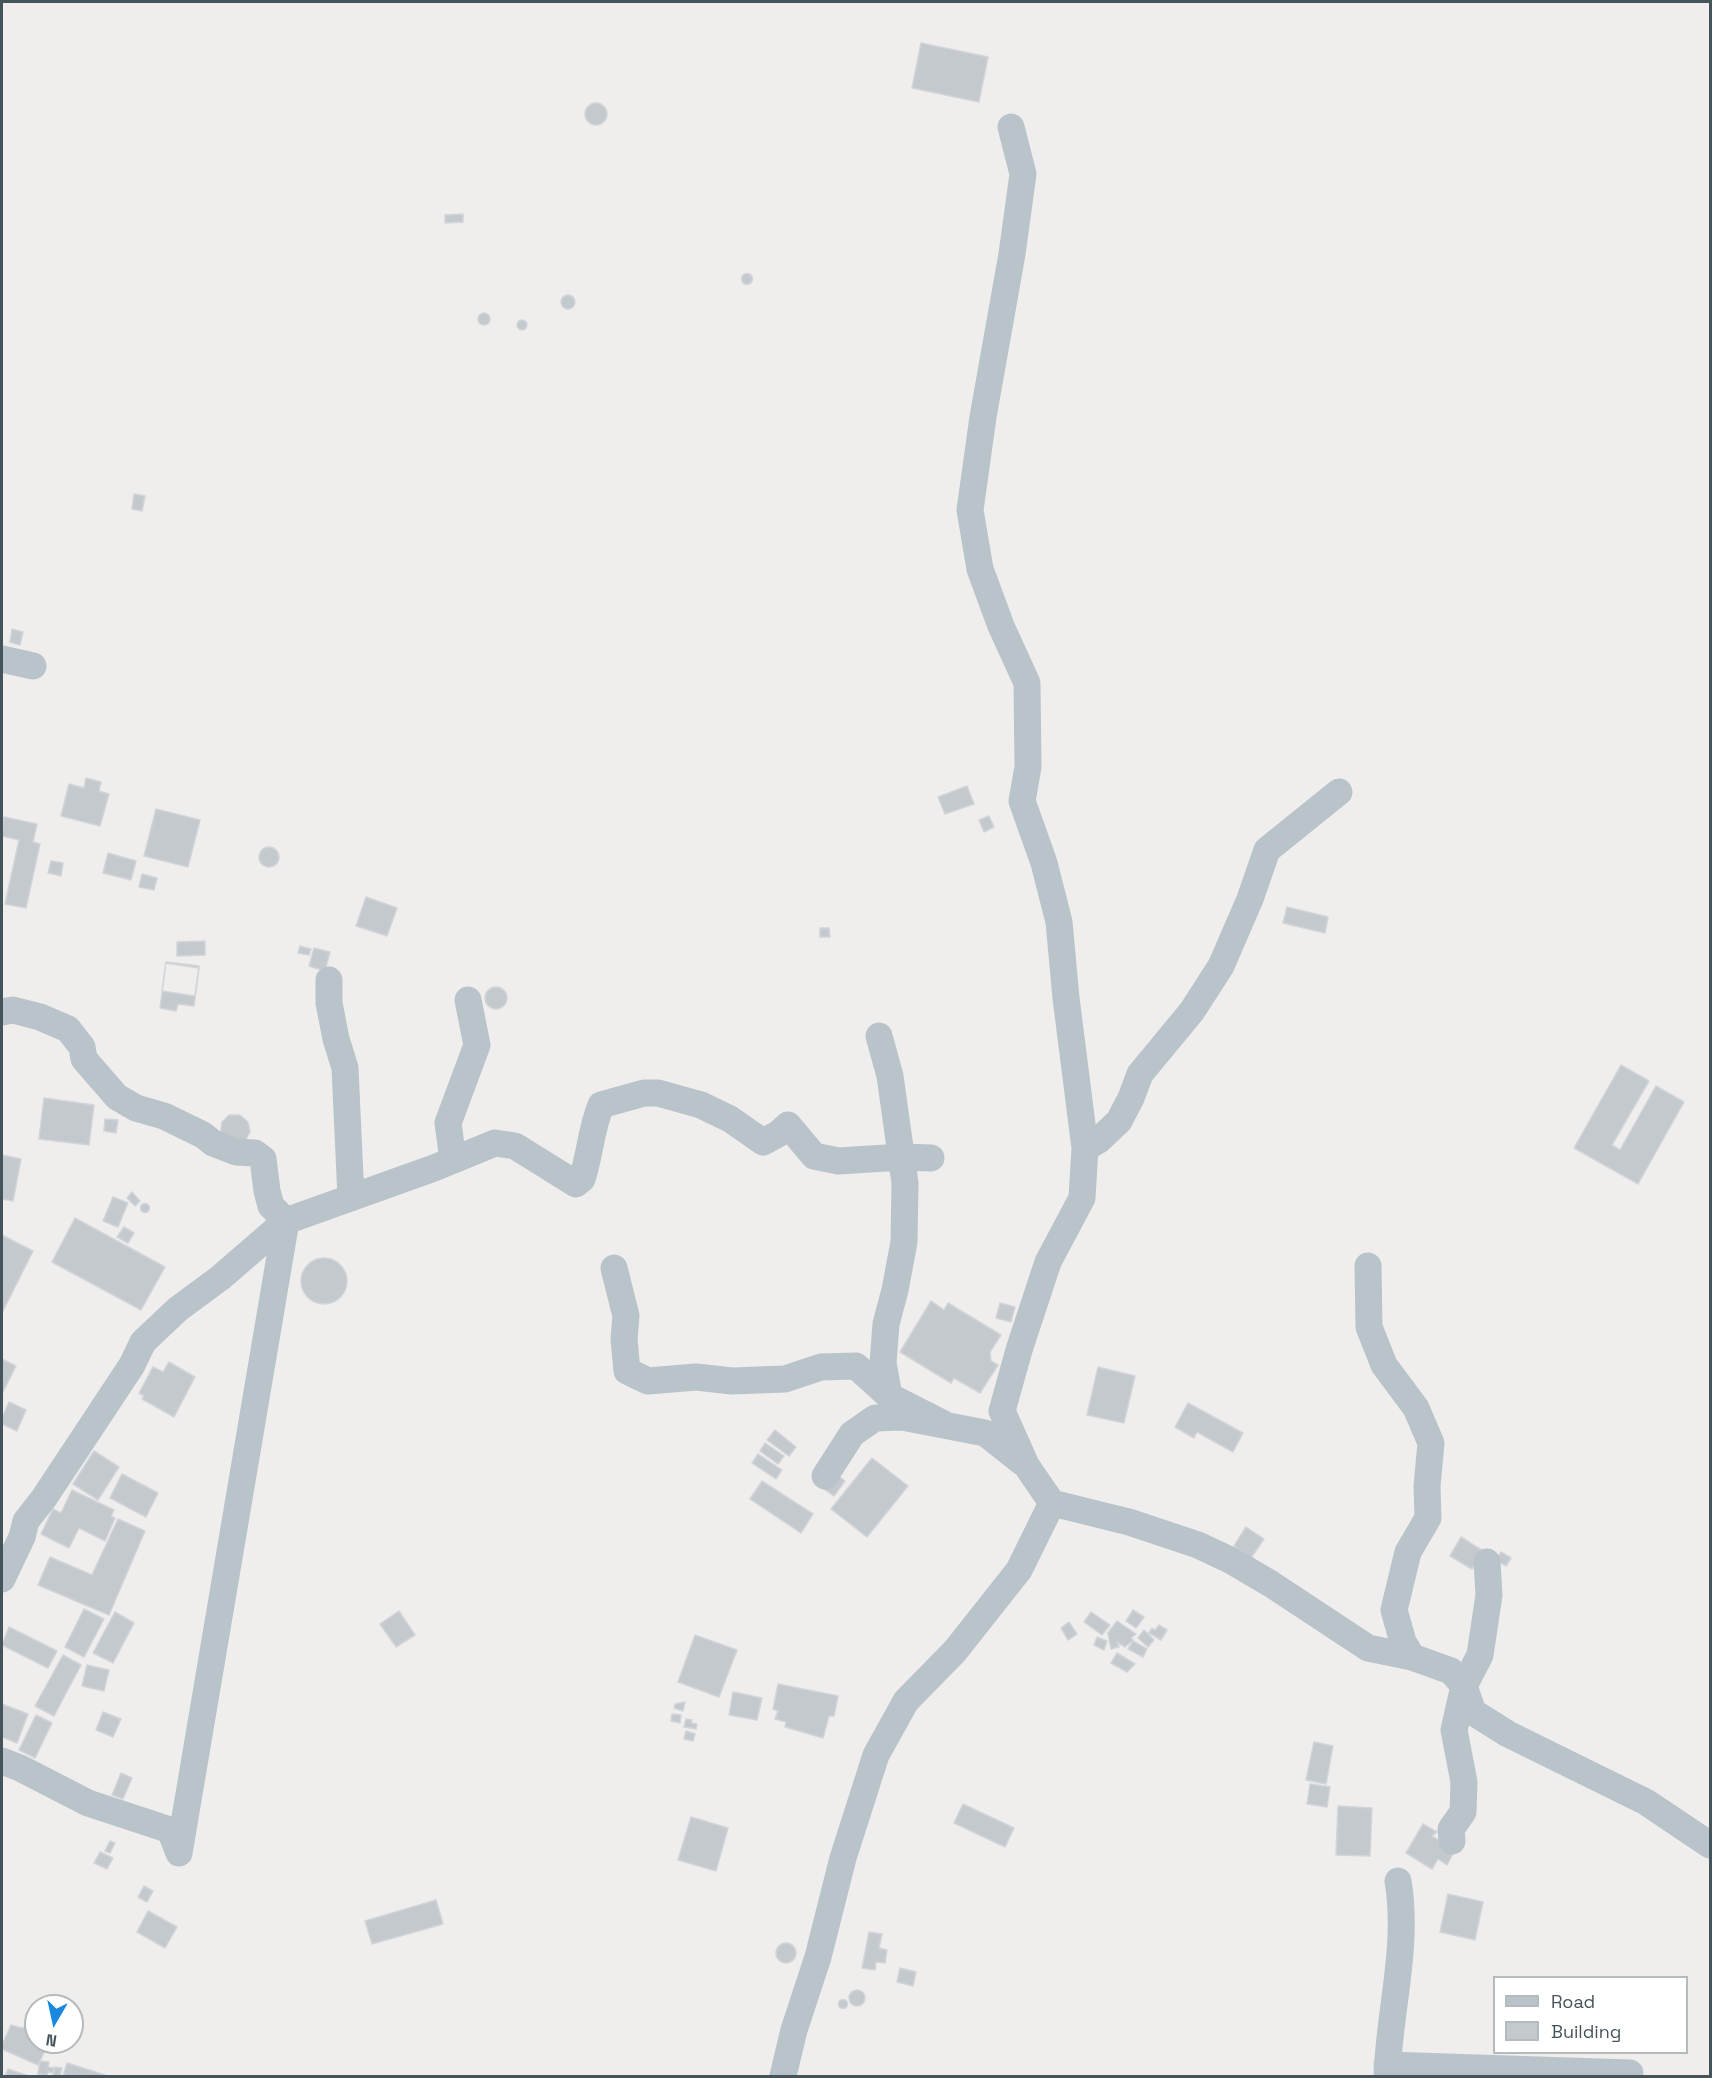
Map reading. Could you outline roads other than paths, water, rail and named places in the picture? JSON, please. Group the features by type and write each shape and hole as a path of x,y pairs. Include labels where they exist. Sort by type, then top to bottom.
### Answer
{"street":[{"path":"1011,127 1023,174 970,510 980,569 1001,626 1027,683 1028,767 1022,801 1044,863 1059,922 1085,1148 1082,1198 1048,1262 1002,1411 1026,1465 1052,1503 1129,1522 1198,1545 1232,1561 1271,1584 1368,1648 1412,1657 1451,1671 1464,1686 1473,1712 1508,1734 1646,1802 1710,1845"},
{"path":"2,659 33,666"},
{"path":"1085,1148 1100,1140 1119,1121 1140,1074 1192,1011 1221,966 1250,899 1267,850 1339,792"},
{"path":"329,980 329,1003 336,1039 345,1068 351,1198"},
{"path":"453,1160 448,1123 477,1045 468,1000"},
{"path":"2,1012 13,1010 40,1017 68,1029 82,1047 84,1059 88,1064 117,1097 136,1108 164,1116 203,1135 213,1143 236,1152 255,1153 263,1159 271,1206 286,1221"},
{"path":"879,1036 890,1076 905,1183 904,1242 886,1324 883,1364 889,1396"},
{"path":"2,1579 26,1521 44,1498 132,1365 143,1342 178,1309 220,1278 286,1221 495,1143 515,1146 576,1184 582,1179 596,1115 601,1105 644,1093 658,1094 701,1105 730,1119 763,1142 778,1134 788,1125 802,1145 814,1156 838,1161 902,1157 932,1158"},
{"path":"2,1761 88,1803 170,1830 180,1853 286,1221"},
{"path":"1368,1266 1370,1327 1384,1365 1416,1408 1431,1443 1427,1486 1428,1518 1408,1552 1394,1610 1403,1642 1412,1657"},
{"path":"614,1268 626,1316 624,1339 627,1371 648,1381 696,1377 732,1381 785,1379 821,1367 856,1366 889,1396 944,1424"},
{"path":"825,1476 852,1434 875,1418 902,1417 985,1433 1026,1465"},
{"path":"783,2076 794,2030 818,1957 843,1858 876,1755 906,1701 955,1651 1019,1570 1052,1503"},
{"path":"1452,1841 1451,1828 1462,1812 1464,1782 1454,1730 1464,1686 1480,1655 1489,1595 1487,1562"},
{"path":"1398,1881 1401,1895 1399,1962 1387,2071 1630,2073"}]}
